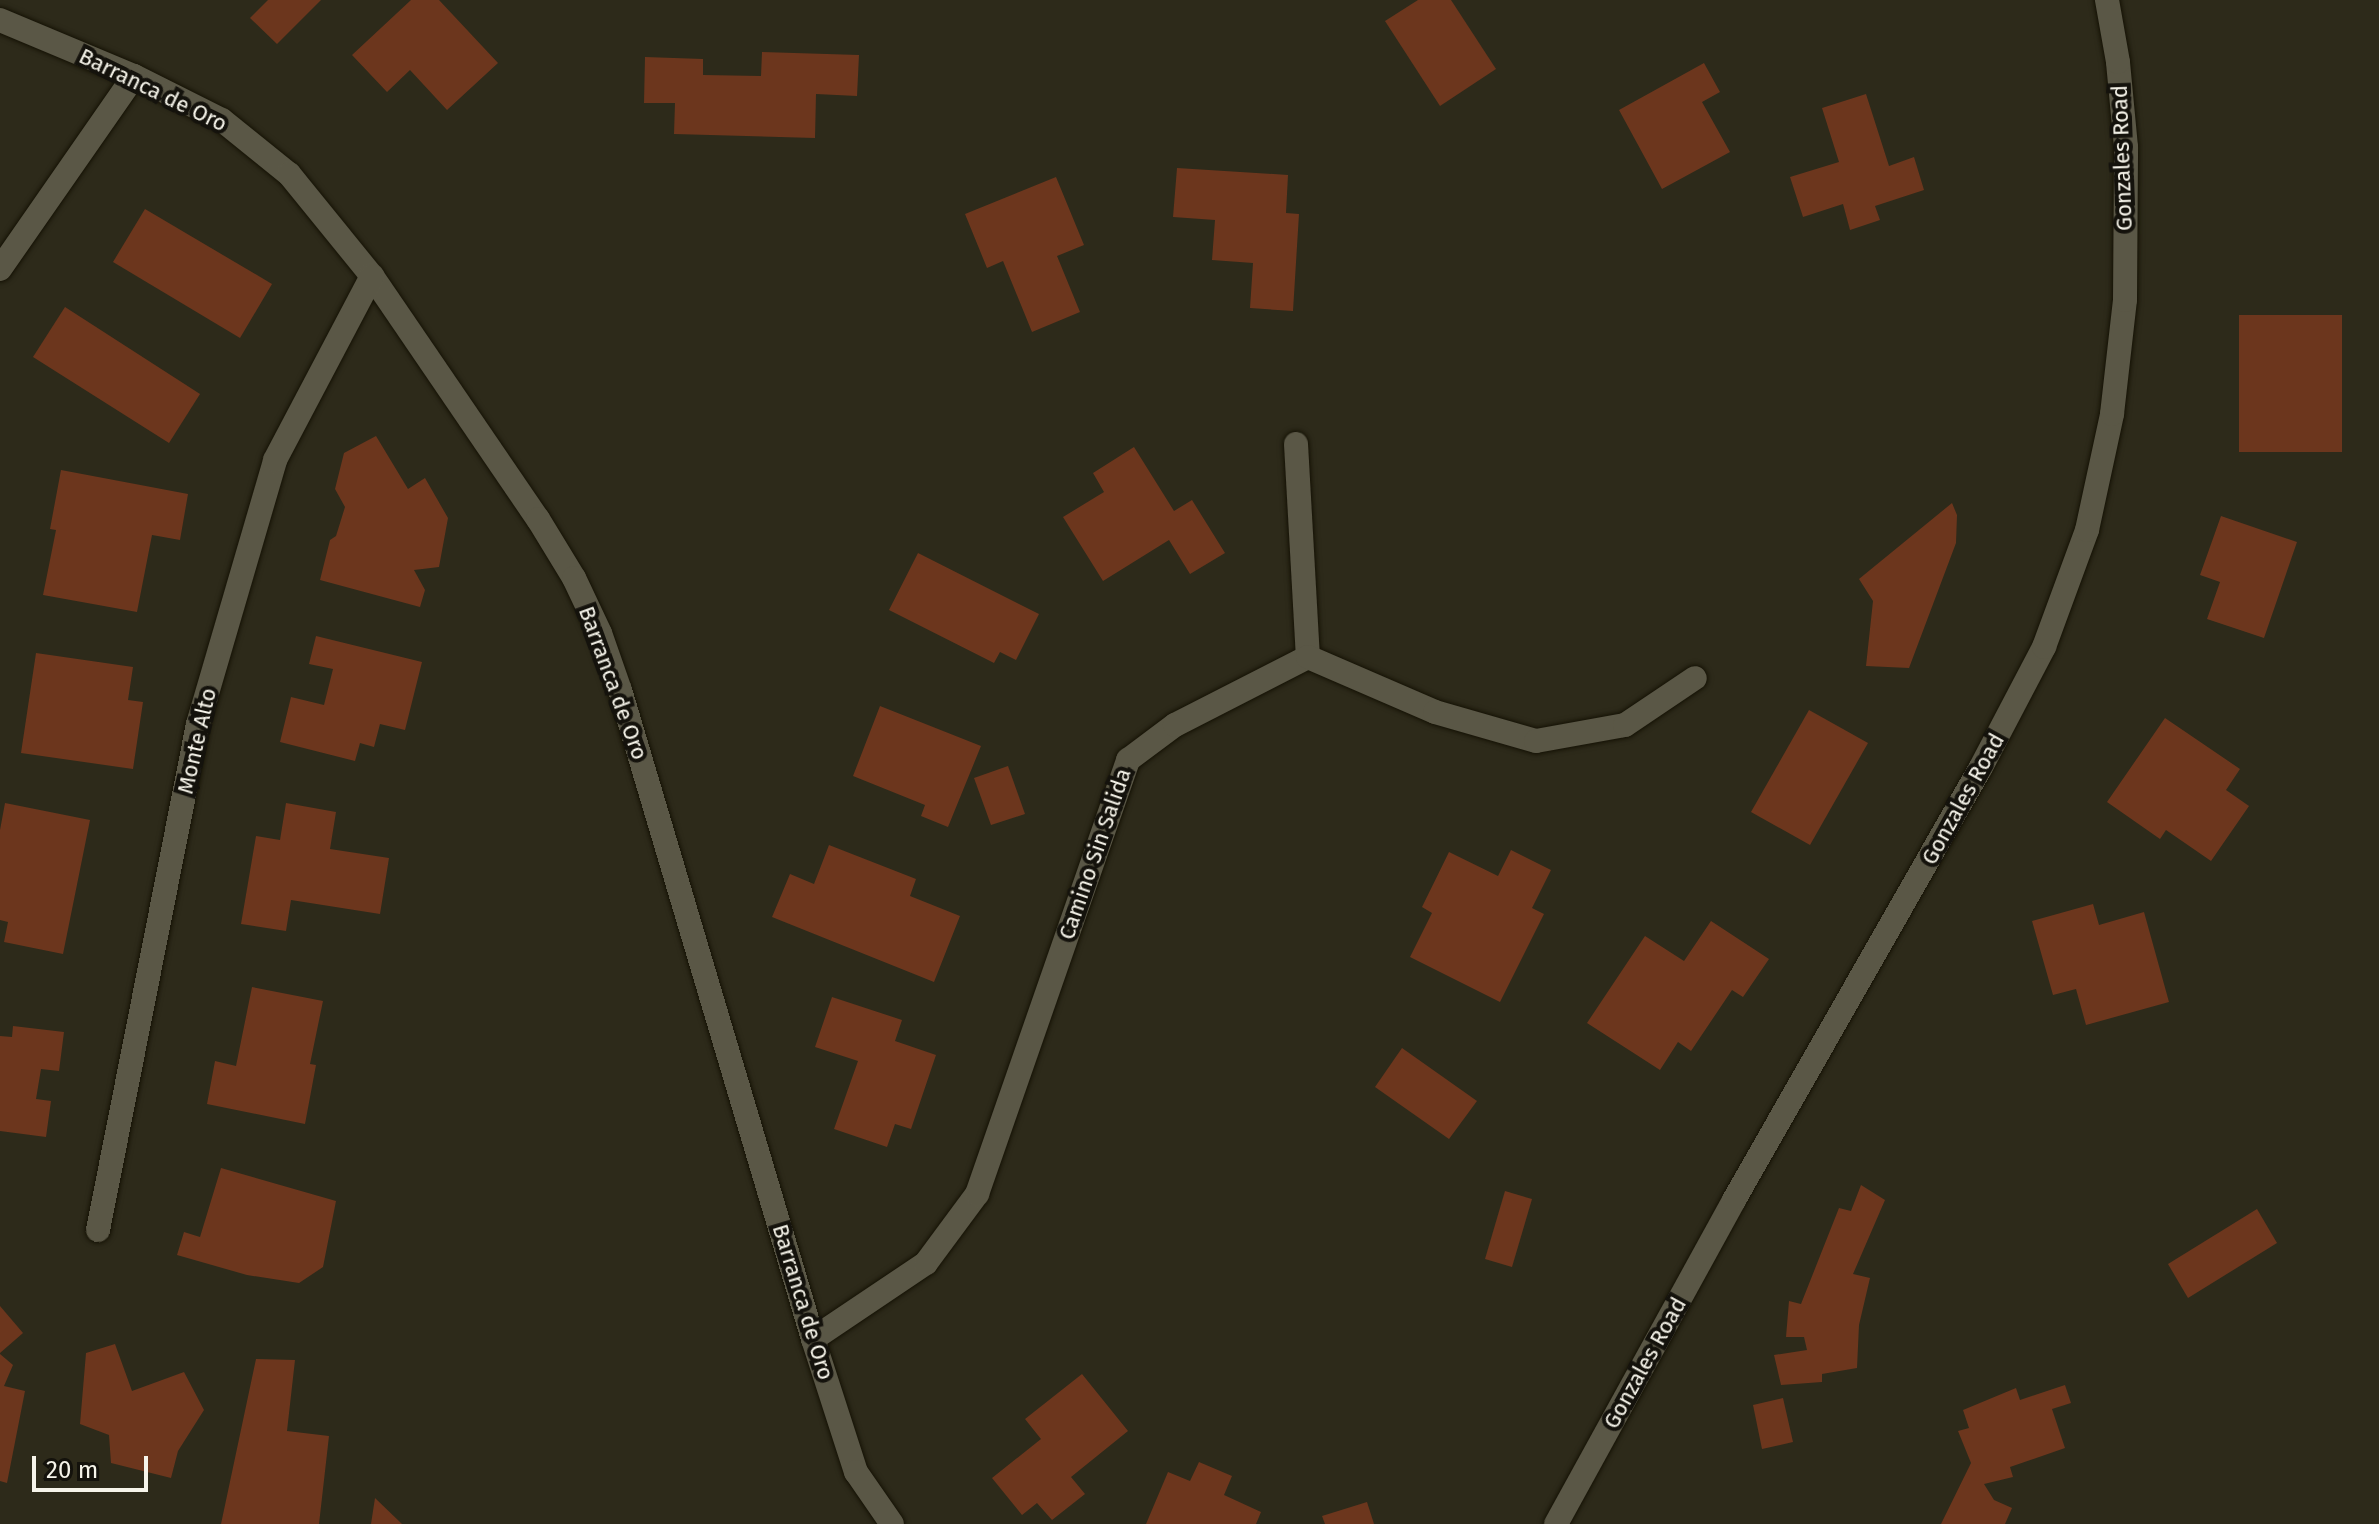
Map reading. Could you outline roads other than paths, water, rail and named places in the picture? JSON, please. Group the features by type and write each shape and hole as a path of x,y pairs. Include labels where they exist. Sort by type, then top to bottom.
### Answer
{"street":[{"name":"Gonzales Road","path":"1556,1524 1734,1200 1980,769 2044,647 2087,530 2112,414 2125,300 2126,147 2118,62 2107,0"},
{"name":"Barranca de Oro","path":"0,20 134,76 222,120 289,174 372,276 538,519 574,578 600,633 620,690 813,1339 856,1472 892,1524"},
{"path":"0,269 134,76"},
{"name":"Monte Alto","path":"98,1230 202,709 275,460 372,276"},
{"path":"1296,444 1308,657 1435,712 1536,741 1625,725 1695,678"},
{"name":"Camino Sin Salida","path":"813,1339 926,1263 977,1194 1128,760 1175,725 1308,657"}]}
